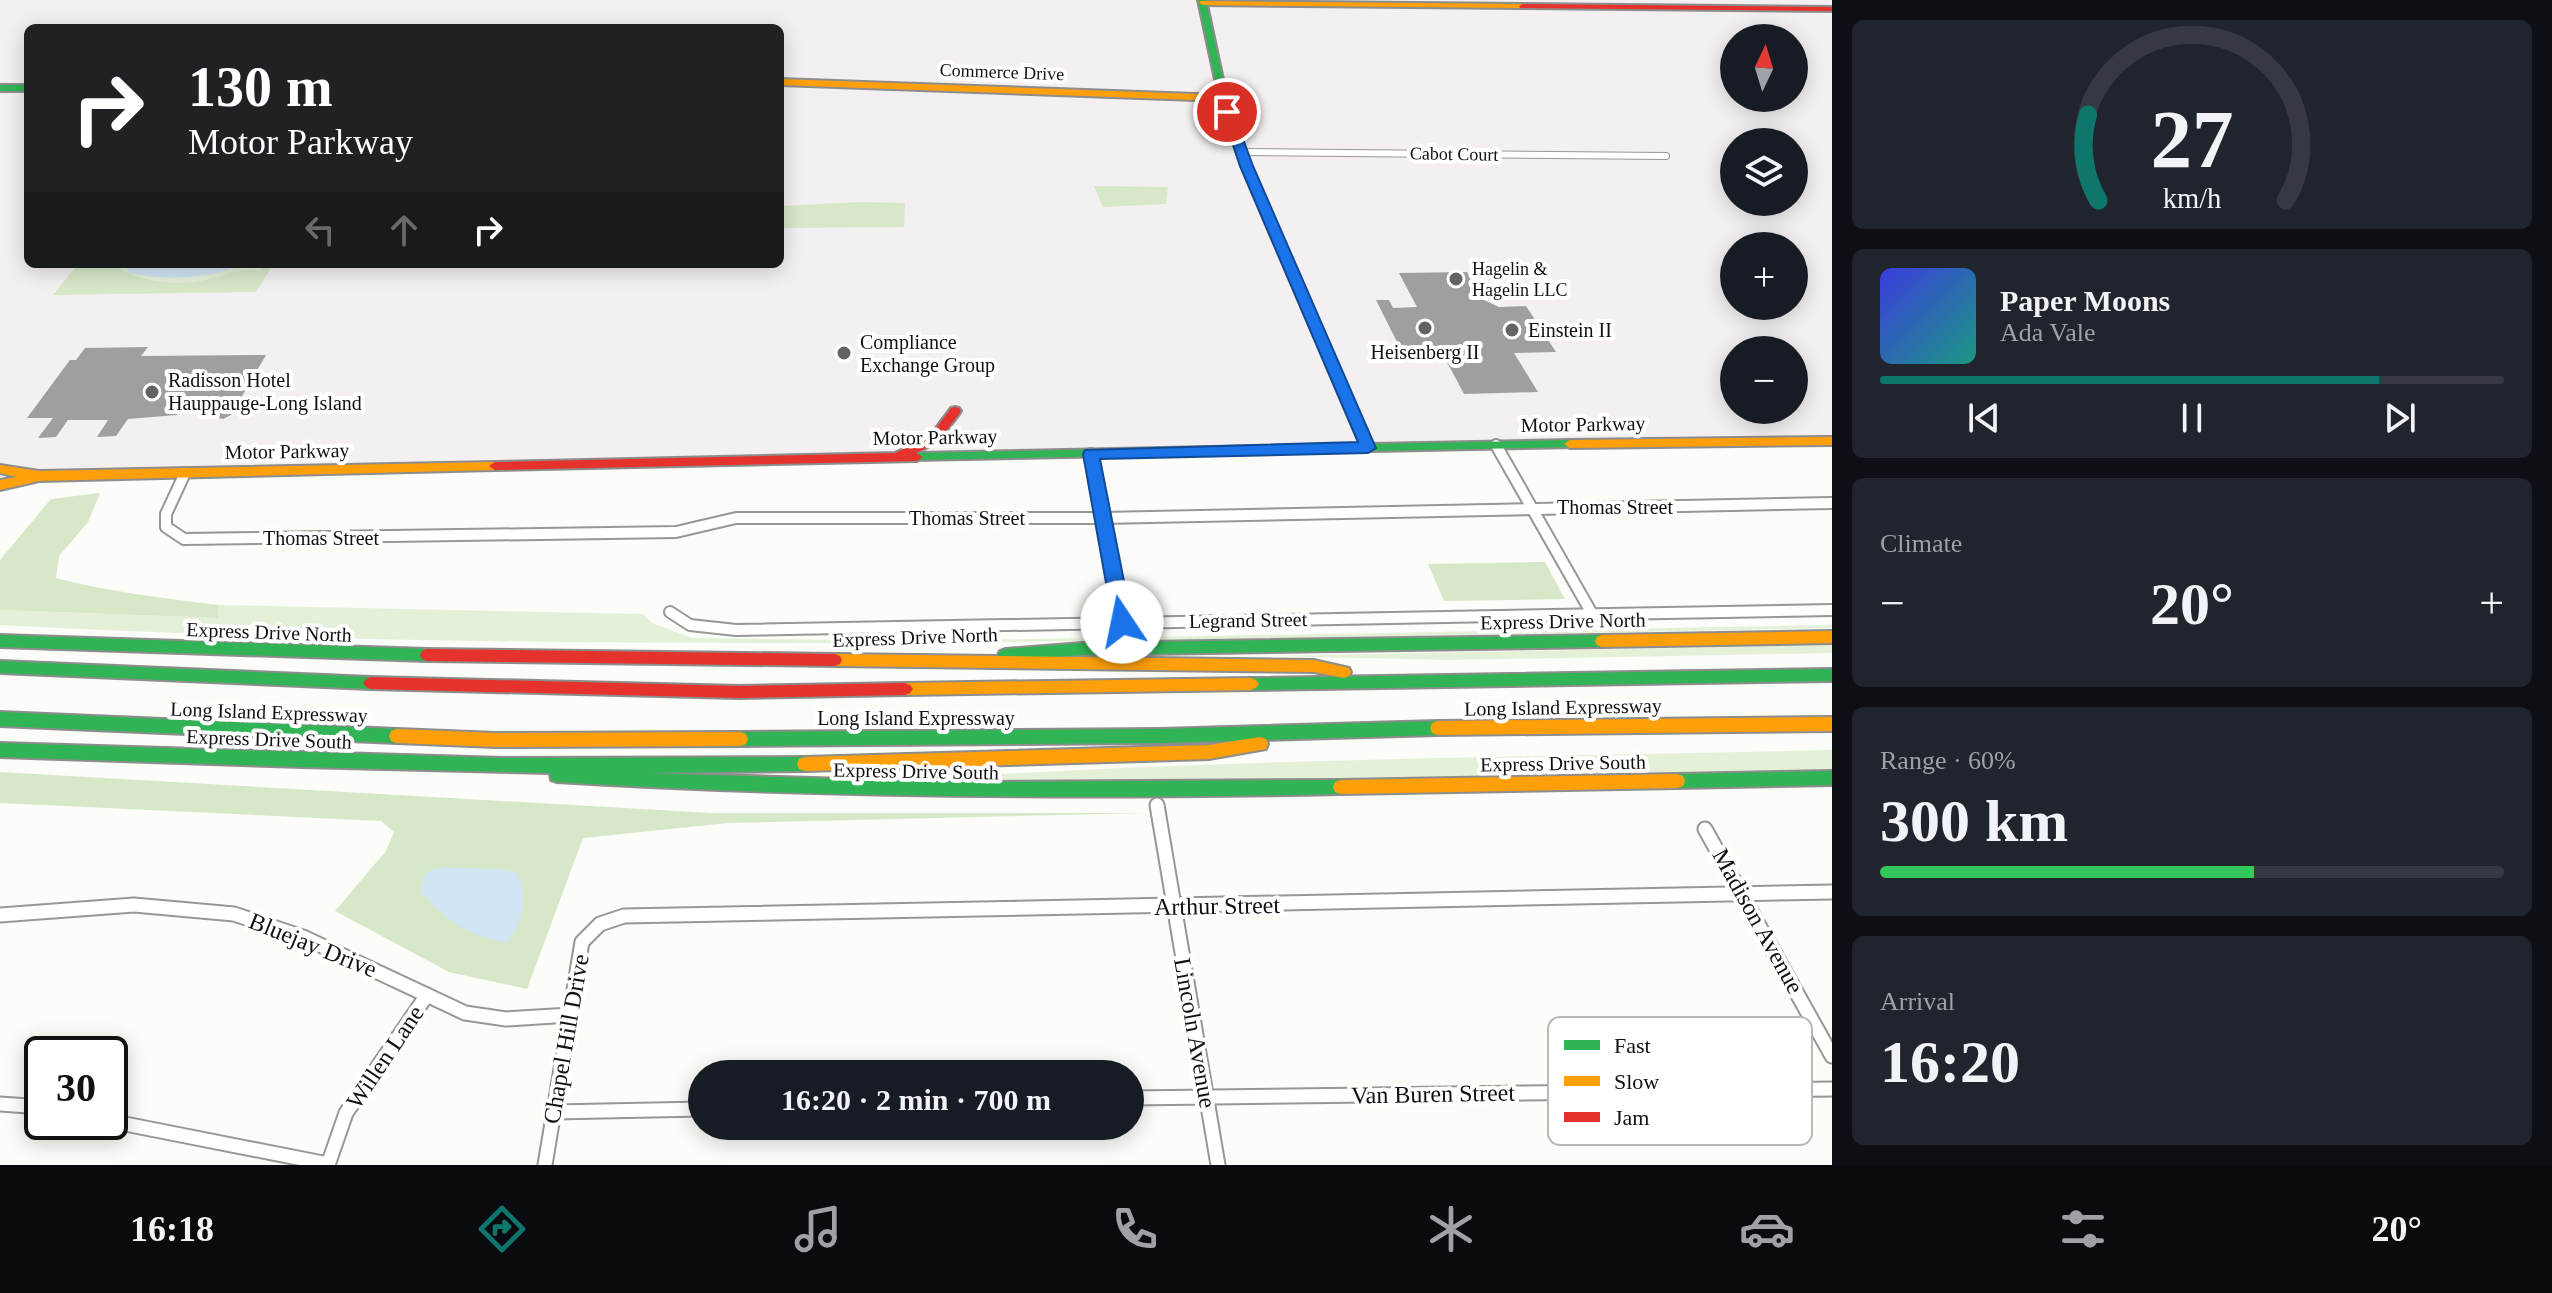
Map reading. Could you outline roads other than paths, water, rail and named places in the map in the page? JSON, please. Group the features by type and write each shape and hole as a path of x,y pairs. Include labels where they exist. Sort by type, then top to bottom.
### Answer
{"main road":[{"path":"1368,448 1241,152 1223,98 1202,2 1832,9"},
{"name":"Commerce Drive","path":"784,82 1223,98"},
{"path":"0,88 24,88"},
{"path":"891,458 934,439 955,411"},
{"name":"Motor Parkway","path":"0,469 39,476 1496,445 1832,441"},
{"name":"Motor Parkway","path":"0,485 39,476"},
{"name":"Express Drive North","path":"0,641 503,658 934,660 1082,649 1832,637"},
{"path":"934,660 1314,666 1387,679"},
{"name":"Long Island Expressway","path":"0,667 290,681 740,692 1387,679 1832,675"},
{"name":"Long Island Expressway","path":"0,719 496,740 1146,737 1351,729 1832,724"},
{"path":"457,765 737,768 1209,752 1351,729"},
{"name":"Express Drive South","path":"0,751 457,765 669,784 1001,793 1832,778"}],"street":[{"name":"Cabot Court","path":"1241,152 1666,156"},
{"path":"1496,445 1591,612"},
{"path":"1091,454 1122,622"},
{"name":"Thomas Street","path":"185,473 166,514 166,527 184,539 676,532 736,518 1102,518 1832,503"},
{"name":"Legrand Street","path":"670,612 676,621 690,628 779,630 1591,612 1832,610"},
{"name":"Lincoln Avenue","path":"1157,805 1218,1165"},
{"name":"Madison Avenue","path":"1705,829 1744,893 1811,1017"},
{"name":"Arthur Street","path":"603,922 624,916 1832,892"},
{"name":"Bluejay Drive","path":"0,915 137,904 222,911 265,922 311,940 427,995 482,1017 513,1019 570,1015"},
{"name":"Chapel Hill Drive","path":"545,1165 582,942 589,931 603,922"},
{"name":"Willen Lane","path":"328,1164 346,1113 427,995"},
{"name":"Madison Avenue","path":"1812,1019 1832,1056"},
{"name":"Van Buren Street","path":"1812,1089 1832,1089"},
{"name":"Van Buren Street","path":"1144,1098 1548,1093"},
{"path":"0,1104 24,1106"},
{"path":"554,1112 688,1109"},
{"path":"128,1125 328,1164"}],"water":[{"path":"127,268 233,268 202,276 172,278 130,273"},
{"path":"442,867 508,870 518,874 523,893 522,911 506,943 480,936 458,925 420,891 426,873"}],"place":[{"name":"Hagelin & Hagelin LLC","path":"1456,279"},
{"name":"Heisenberg II","path":"1425,328"},
{"name":"Einstein II","path":"1512,330"},
{"name":"Compliance Exchange Group","path":"844,353"},
{"name":"Radisson Hotel Hauppauge-Long Island","path":"152,392"}]}
